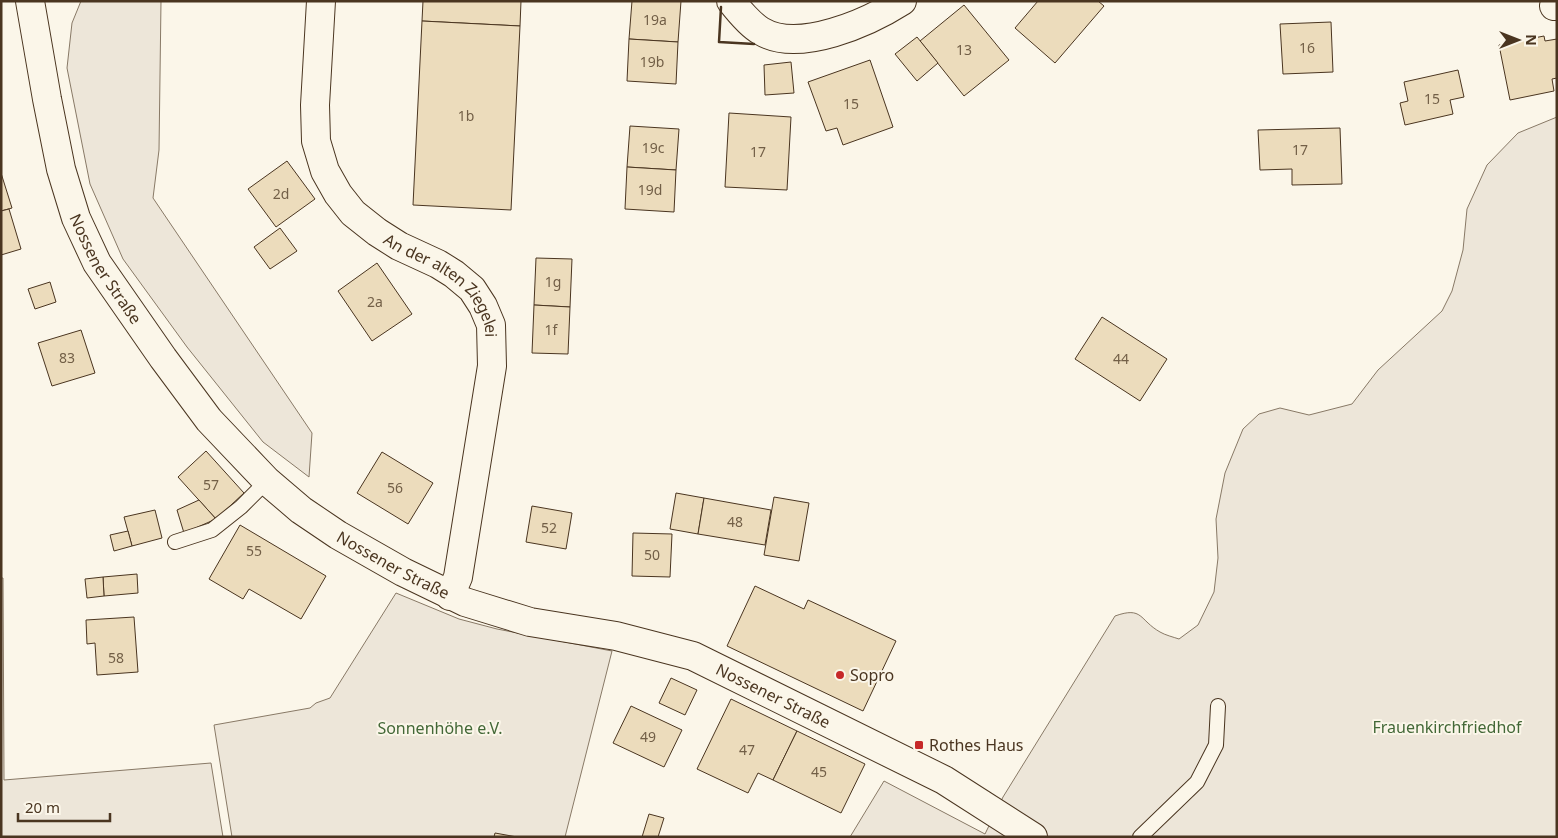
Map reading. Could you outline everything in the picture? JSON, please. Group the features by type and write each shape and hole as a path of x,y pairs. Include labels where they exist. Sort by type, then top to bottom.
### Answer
{"street":[{"name":"Nossener Straße","path":"30,1 61,169 76,218 97,263 209,420 267,481 301,510 338,535 403,572 465,602 530,622 616,636 693,656 944,780 1033,837"},
{"name":"An der alten Ziegelei","path":"321,1 315,106 316,141 325,171 338,194 353,213 377,232 399,246 438,264 472,289 483,306 491,325 492,366 458,577 450,596"},
{"path":"731,1 761,31 779,38 797,40 821,37 870,19 902,1"}],"lane":[{"path":"175,542 212,530 241,507 267,481"},
{"path":"1140,837 1197,782 1216,745 1218,706"}],"green space":[{"path":"81,1 161,1 159,150 153,198 312,433 309,477 263,442 187,347 123,259 90,184 67,68 72,23"},
{"name":"Frauenkirchfriedhof","path":"1557,117 1557,837 850,837 884,781 985,834 1003,797 1115,616 1124,613 1136,614 1160,632 1179,639 1198,625 1214,592 1218,558 1216,519 1225,473 1243,429 1259,414 1280,408 1309,415 1352,404 1378,370 1442,311 1452,291 1463,250 1467,209 1487,165 1518,133"},
{"path":"1,578 3,578 4,780 211,763 223,837 1,837"},
{"name":"Sonnenhöhe e.V.","path":"396,593 459,619 497,629 612,651 565,837 232,837 214,725 310,708 316,703 330,698"}],"building":[{"path":"423,1 521,1 520,26 422,21"},
{"path":"632,1 681,1 678,42 629,39"},
{"path":"1038,1 1098,1 1104,6 1055,63 1015,28"},
{"path":"964,5 1009,60 964,96 920,41"},
{"path":"422,21 520,26 511,210 413,205"},
{"path":"1331,22 1333,72 1283,74 1280,24"},
{"path":"1544,36 1545,41 1557,39 1557,78 1552,79 1554,91 1510,100 1499,45"},
{"path":"917,37 938,63 917,81 895,54"},
{"path":"629,39 678,42 676,84 627,81"},
{"path":"870,60 893,127 843,145 837,128 826,131 808,82"},
{"path":"791,62 794,93 765,95 764,65"},
{"path":"1458,70 1464,97 1450,100 1453,114 1405,125 1400,103 1408,101 1404,82"},
{"path":"729,113 791,117 787,190 725,187"},
{"path":"630,126 679,129 676,170 627,167"},
{"path":"1340,128 1342,184 1292,185 1292,169 1260,170 1258,130"},
{"path":"287,161 315,199 276,227 248,189"},
{"path":"627,167 676,170 674,212 625,209"},
{"path":"1,173 12,208 1,211"},
{"path":"9,209 21,249 1,255 1,211"},
{"path":"280,228 297,251 270,269 254,247"},
{"path":"536,258 572,259 570,307 534,305"},
{"path":"377,263 412,314 372,341 338,291"},
{"path":"50,282 56,302 35,309 28,289"},
{"path":"534,305 570,307 568,354 532,353"},
{"path":"1102,317 1167,359 1140,401 1075,359"},
{"path":"81,330 95,373 52,386 38,343"},
{"path":"206,451 244,493 216,519 178,477"},
{"path":"382,452 433,483 408,524 357,493"},
{"path":"676,493 704,498 698,534 670,529"},
{"path":"774,497 809,503 799,561 764,555"},
{"path":"704,498 771,510 765,545 698,534"},
{"path":"199,500 216,519 184,533 177,510"},
{"path":"532,506 572,513 566,549 526,542"},
{"path":"155,510 162,538 132,546 124,517"},
{"path":"240,525 326,576 301,619 249,589 243,599 209,579"},
{"path":"128,531 132,546 114,551 110,535"},
{"path":"633,533 672,534 670,577 632,576"},
{"path":"137,574 138,593 104,596 103,577"},
{"path":"103,577 104,596 87,598 85,579"},
{"path":"755,586 804,609 808,600 896,641 863,711 727,646"},
{"path":"134,617 138,672 97,675 95,643 87,644 86,620"},
{"path":"671,678 697,690 685,715 659,703"},
{"path":"731,699 797,731 773,780 758,773 748,793 697,769"},
{"path":"631,706 682,730 664,767 613,743"},
{"path":"797,731 865,764 841,813 773,780"},
{"path":"649,814 664,818 658,837 642,837"},
{"path":"495,833 517,837 494,837"}],"wall":[{"path":"721,7 719,42 754,44"}],"place":[{"name":"Sopro","path":"840,675"},
{"name":"Rothes Haus","path":"919,745"}]}
